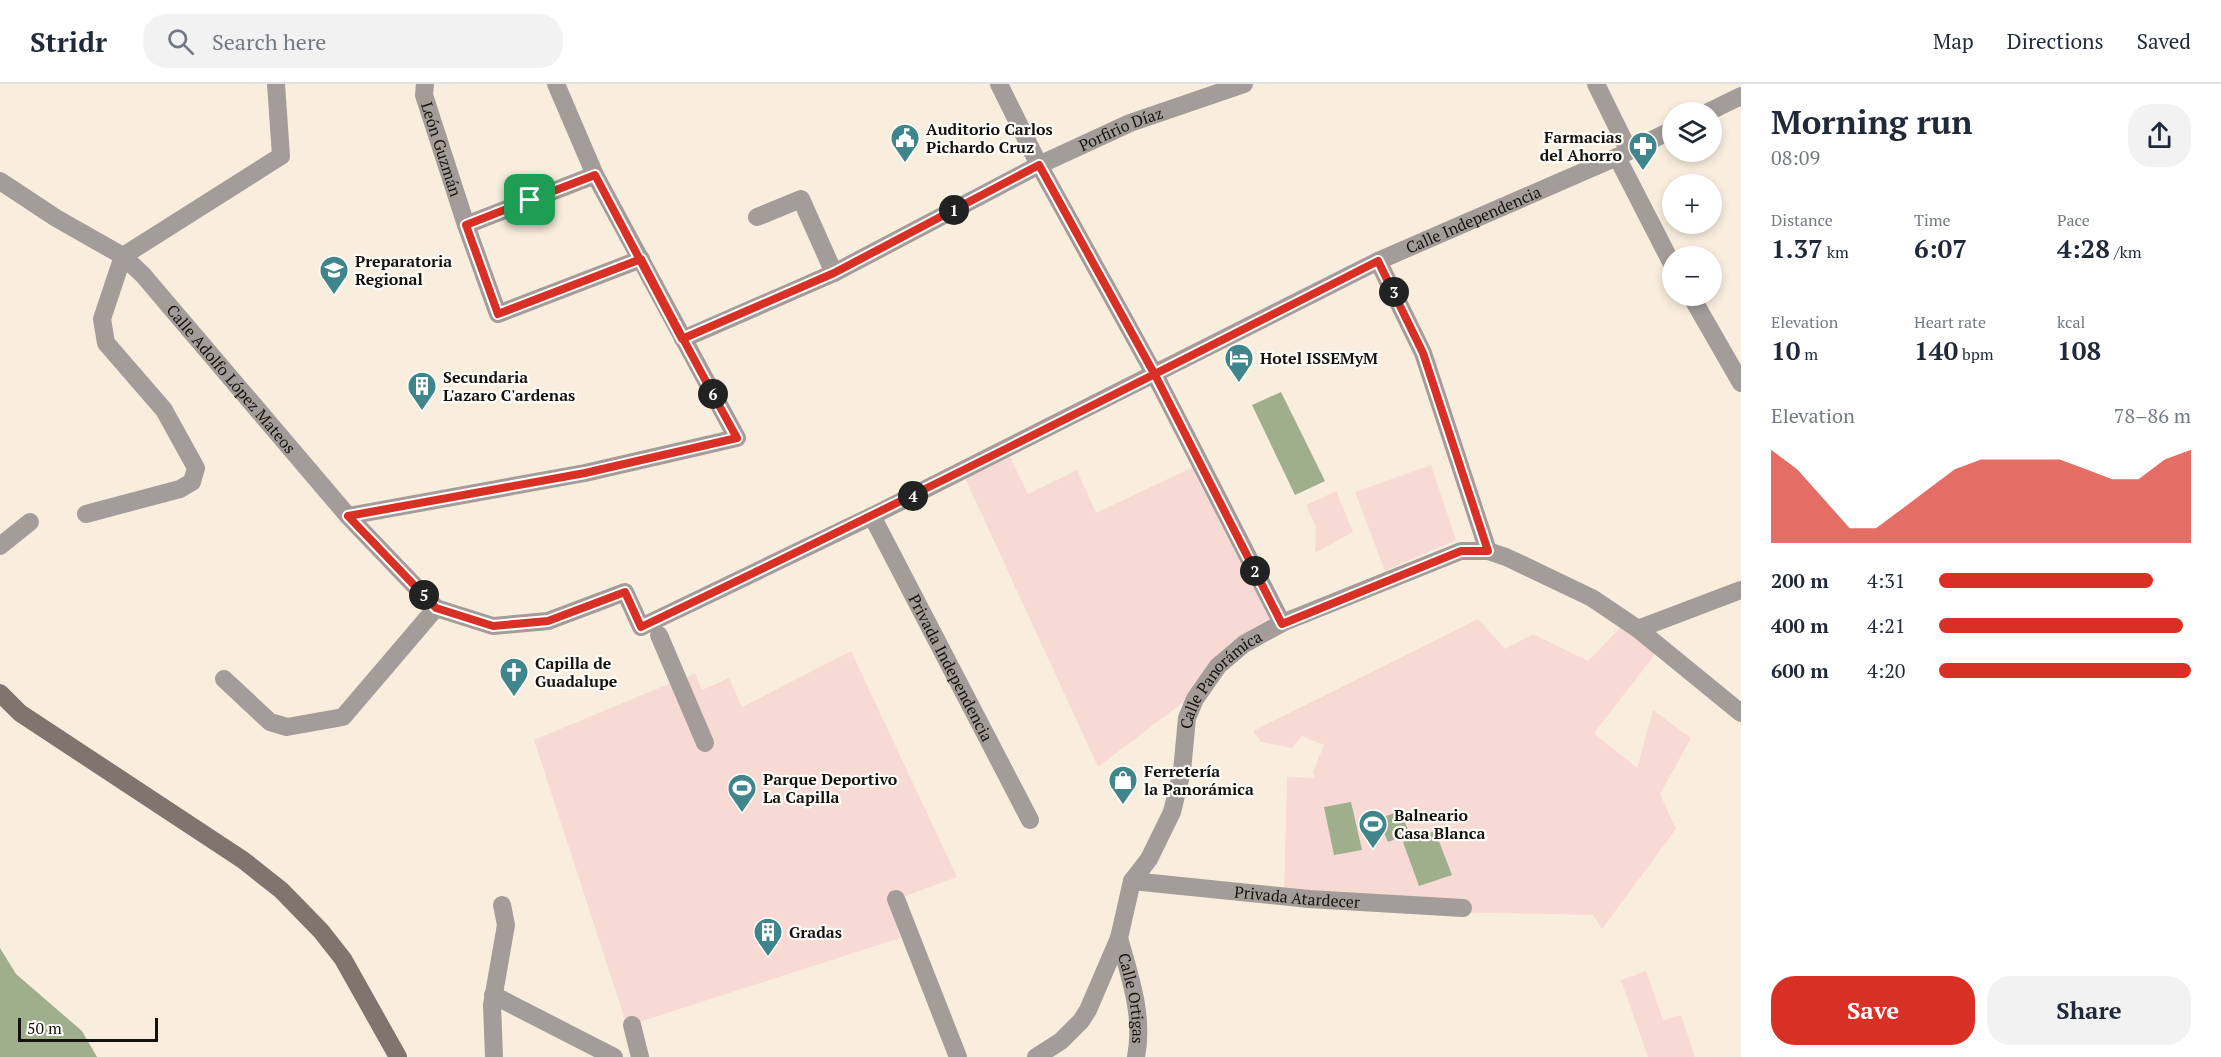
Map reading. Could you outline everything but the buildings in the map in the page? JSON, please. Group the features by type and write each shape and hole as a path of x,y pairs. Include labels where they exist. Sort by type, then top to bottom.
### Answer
{"main road":[{"path":"0,693 20,713 243,860 290,898 343,959 398,1057"}],"street":[{"path":"86,514 180,489 192,482 196,468 164,410 106,343 102,319 123,256 281,156 276,84"},
{"name":"León Guzmán","path":"425,84 424,95 466,225 498,314 641,259"},
{"path":"348,516 585,473 737,438 595,175 556,84"},
{"path":"999,84 1039,165 1155,375 1282,624"},
{"name":"Porfirio Díaz","path":"682,339 834,273 1039,165 1130,123 1244,84"},
{"path":"1596,84 1623,154 1664,246"},
{"path":"1722,105 1741,96"},
{"name":"Calle Independencia","path":"440,609 493,626 548,621 625,592 641,627 872,516 1378,261 1662,135"},
{"path":"466,225 595,175"},
{"name":"Calle Adolfo López Mateos","path":"0,181 56,218 123,256 170,305 245,397 348,516 440,609"},
{"path":"757,217 801,199 834,273"},
{"path":"1378,261 1423,353 1488,551"},
{"path":"1697,306 1741,383"},
{"name":"Privada Independencia","path":"872,516 1030,820"},
{"path":"0,546 30,522"},
{"name":"Calle Panorámica","path":"1119,939 1132,881 1149,859 1172,812 1182,771 1187,718 1195,699 1212,674 1244,644 1282,624 1461,551 1488,551 1506,557 1592,598 1638,629 1741,713"},
{"path":"1638,629 1741,590"},
{"path":"225,679 270,722 287,727 343,717 440,609"},
{"path":"658,635 705,743"},
{"name":"Privada Atardecer","path":"1132,881 1309,898 1463,908"},
{"path":"896,899 958,1057"},
{"path":"494,1057 493,995 506,925 502,905"},
{"path":"1036,1057 1061,1041 1088,1010 1119,939"},
{"name":"Calle Ortigas","path":"1119,939 1138,1011 1139,1032 1136,1057"},
{"path":"493,995 614,1057"},
{"path":"632,1025 640,1057"}],"shaded area":[{"path":"1281,392 1325,481 1295,495 1252,405"},
{"path":"1010,457 1028,494 1077,470 1096,513 1193,467 1270,618 1235,641 1185,701 1098,767 965,478"},
{"path":"1431,465 1456,540 1385,571 1355,492"},
{"path":"1336,491 1353,532 1315,553 1316,527 1306,505"},
{"path":"1478,619 1505,649 1533,634 1588,661 1623,625 1657,652 1594,733 1637,768 1653,710 1691,738 1660,794 1676,829 1602,929 1593,915 1443,912 1284,891 1287,777 1315,778 1313,772 1324,745 1302,736 1292,748 1261,742 1253,731"},
{"name":"Parque Deportivo La Capilla","path":"851,651 957,877 890,902 900,938 627,1026 534,740 695,673 702,690 729,678 742,707"},
{"path":"1351,802 1362,850 1334,855 1324,807"},
{"path":"1400,811 1410,834 1388,842 1378,819"},
{"path":"1435,831 1452,875 1419,886 1403,842"},
{"path":"0,948 16,974 82,1031 97,1057 0,1057"},
{"path":"1646,971 1663,1020 1681,1015 1695,1057 1648,1057 1621,980"}],"place":[{"name":"Auditorio Carlos Pichardo Cruz","path":"905,164"},
{"name":"Farmacias del Ahorro","path":"1643,172"},
{"name":"Preparatoria Regional","path":"334,296"},
{"name":"Hotel ISSEMyM","path":"1239,384"},
{"name":"Secundaria L'azaro C'ardenas","path":"422,412"},
{"name":"Capilla de Guadalupe","path":"514,698"},
{"name":"Ferretería la Panorámica","path":"1123,806"},
{"name":"Parque Deportivo La Capilla","path":"742,814"},
{"name":"Balneario Casa Blanca","path":"1373,850"},
{"name":"Gradas","path":"768,958"}],"route":[{"path":"530,200 466,225 498,314 641,259 662,299 682,339 737,438 585,473 348,516 436,608 444,611 493,626 548,621 625,592 641,627 872,516 1155,375 1378,261 1423,353 1460,459 1488,551 1461,551 1282,624 1155,375 1039,165 834,273 682,339 641,259 595,175 530,200"}]}
